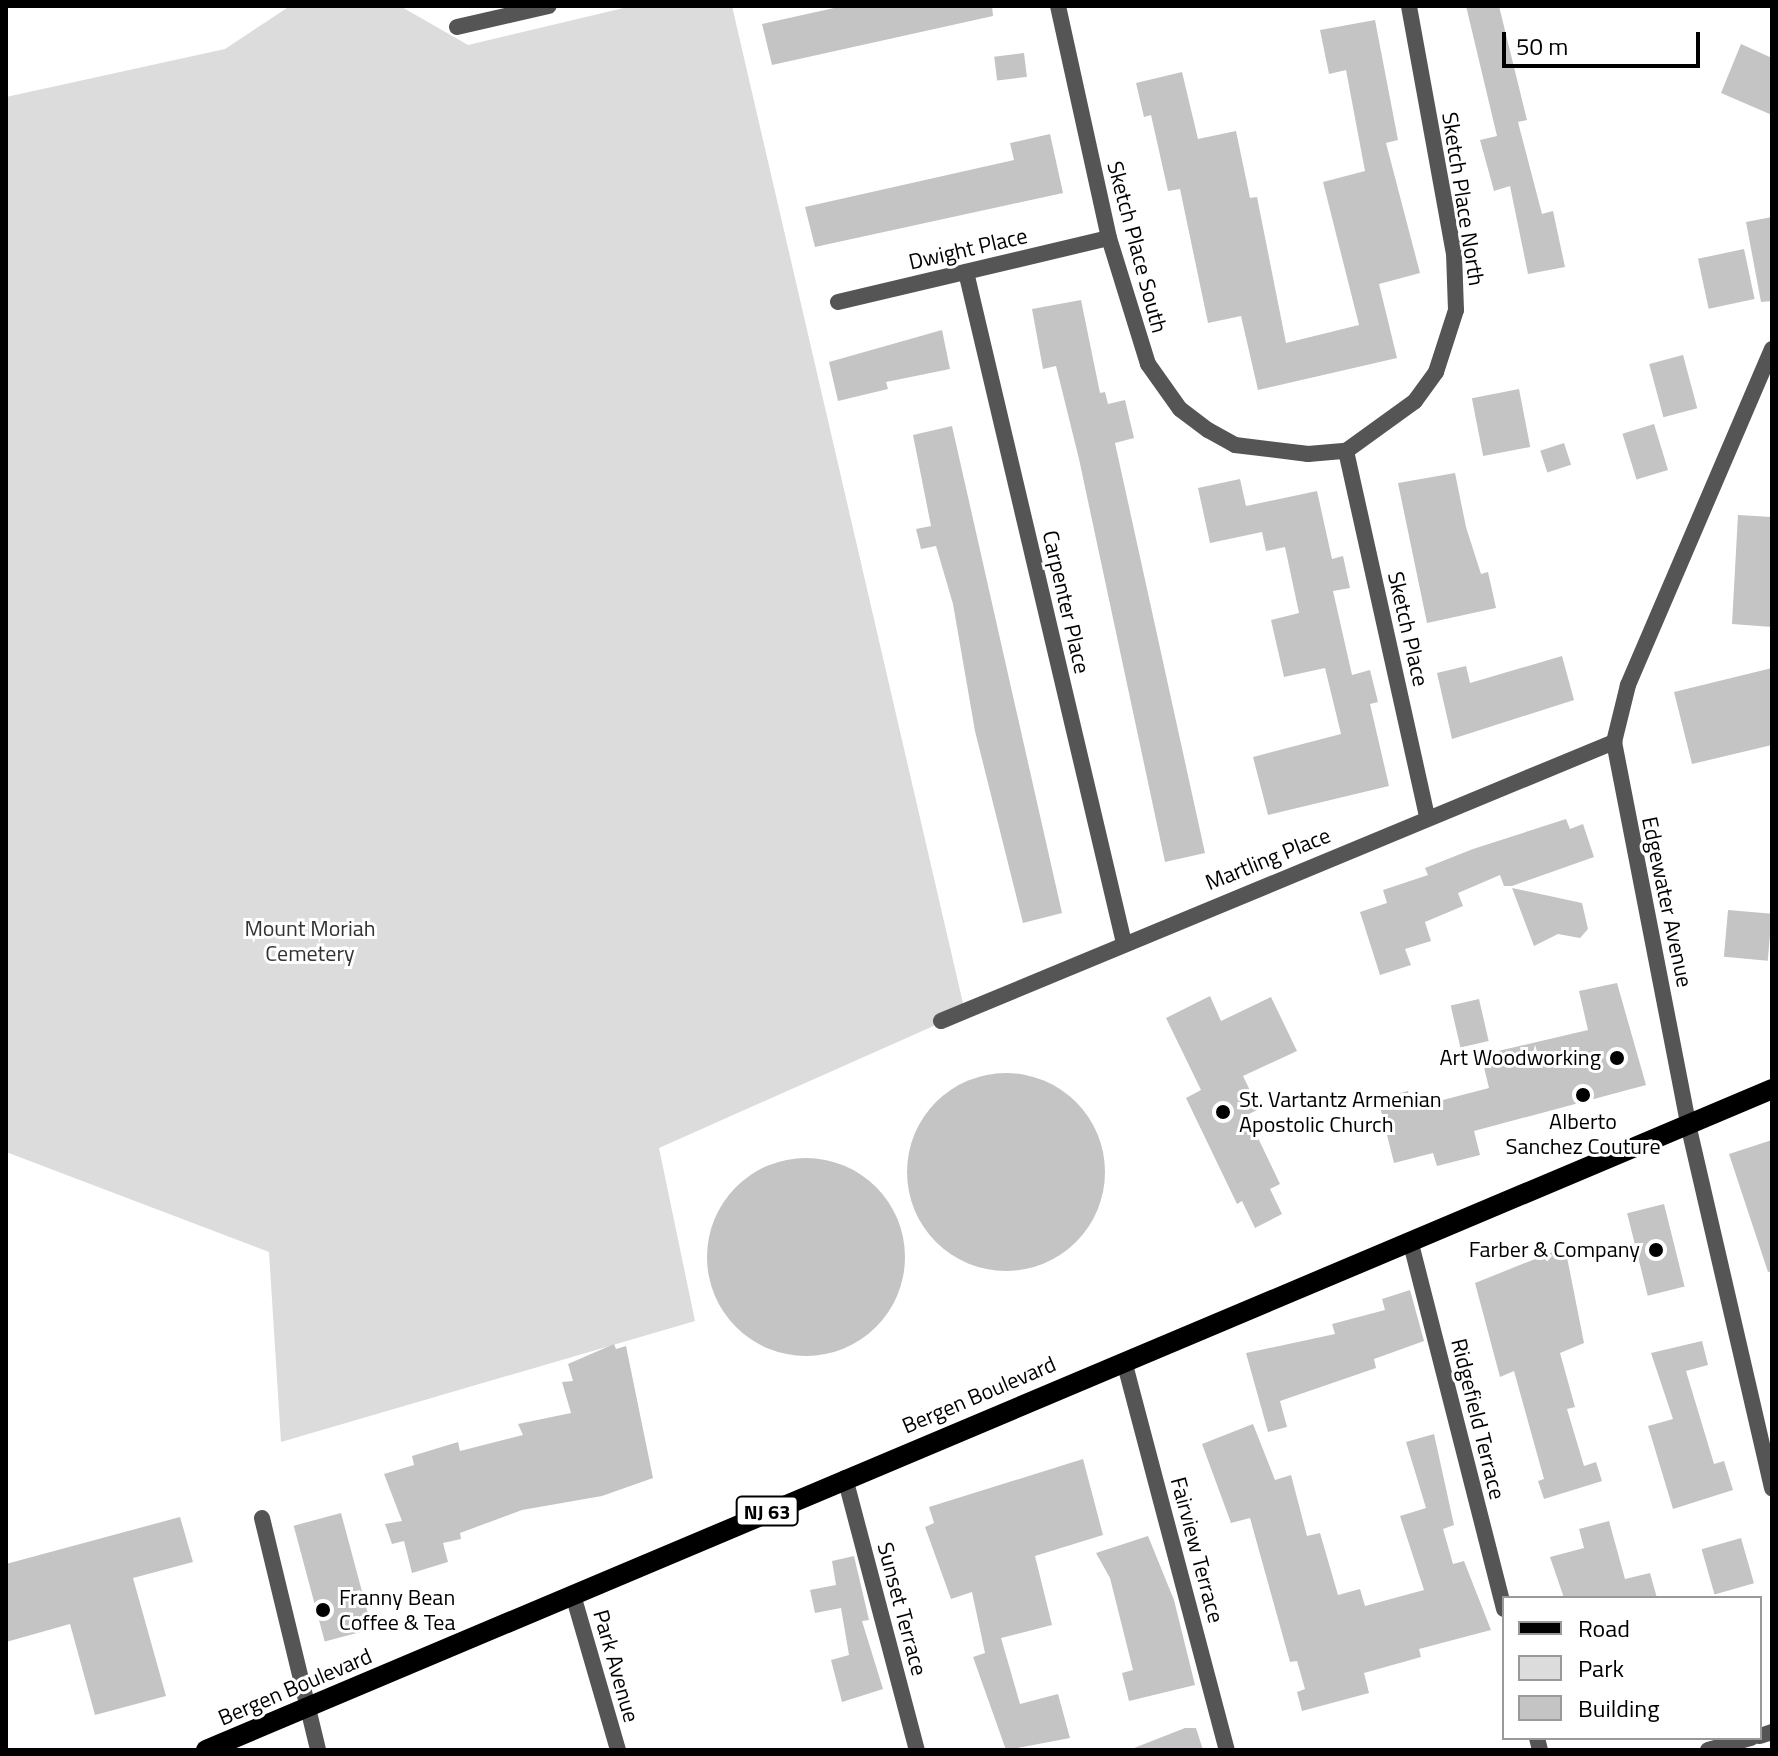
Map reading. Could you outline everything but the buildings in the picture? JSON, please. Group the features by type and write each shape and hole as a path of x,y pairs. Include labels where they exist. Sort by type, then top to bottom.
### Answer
{"main road":[{"name":"Bergen Boulevard","path":"206,1750 305,1705 1772,1089"}],"street":[{"path":"457,27 549,6"},
{"name":"Sketch Place South","path":"1058,6 1109,238 1134,333 1180,409 1235,445 1308,454 1346,451"},
{"name":"Sketch Place North","path":"1346,451 1415,401 1436,372 1456,310 1454,254 1409,6"},
{"name":"Dwight Place","path":"838,302 1109,238"},
{"name":"Carpenter Place","path":"966,272 1124,943"},
{"name":"Edgewater Avenue","path":"1772,349 1628,685 1614,742 1688,1124 1766,1436 1772,1487"},
{"name":"Sketch Place","path":"1346,451 1427,817"},
{"name":"Martling Place","path":"941,1021 1614,742"},
{"name":"Ridgefield Terrace","path":"1410,1240 1502,1601"},
{"name":"Fairview Terrace","path":"1124,1361 1227,1750"},
{"name":"Sunset Terrace","path":"845,1478 917,1750"},
{"path":"262,1518 318,1750"},
{"name":"Park Avenue","path":"573,1595 618,1750"},
{"path":"1708,1750 1744,1740"}],"green space":[{"name":"Mount Moriah Cemetery","path":"290,6 400,6 468,45 632,6 732,6 965,1012 659,1148 695,1321 281,1442 269,1252 6,1152 6,97 225,49"}],"place":[{"name":"Art Woodworking","path":"1617,1058"},
{"name":"Alberto Sanchez Couture","path":"1583,1095"},
{"name":"St. Vartantz Armenian Apostolic Church","path":"1223,1112"},
{"name":"Farber & Company","path":"1656,1250"},
{"name":"Franny Bean Coffee & Tea","path":"323,1610"}]}
